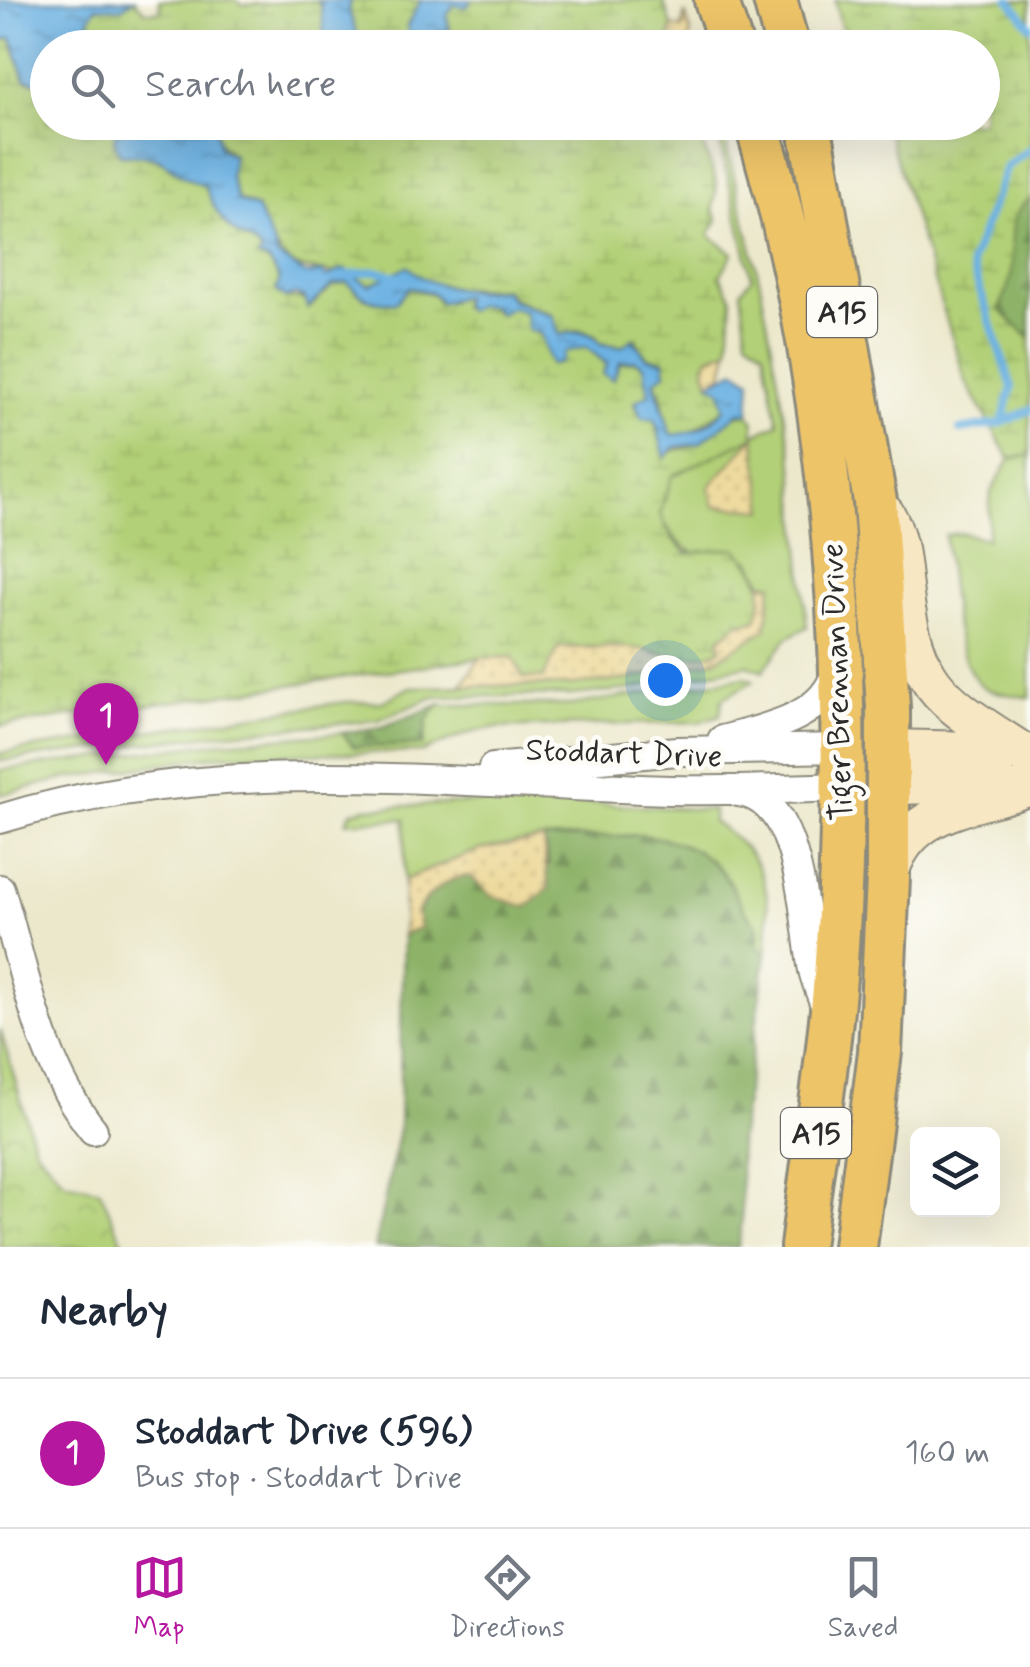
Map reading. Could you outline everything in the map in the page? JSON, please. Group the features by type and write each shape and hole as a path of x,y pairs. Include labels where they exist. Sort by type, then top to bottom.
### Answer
{"main road":[{"path":"716,0 726,30"},
{"path":"774,0 783,30"},
{"name":"Tiger Brennan Drive","path":"760,140 796,282 820,435 844,768 831,1019 802,1247"},
{"name":"Tiger Brennan Drive","path":"811,140 875,501 889,767 880,1052 855,1247"},
{"path":"875,501 898,545 909,626 933,686 964,718 1028,768"},
{"path":"844,768 1028,768"},
{"path":"888,878 898,847 914,830 1028,768"}],"street":[{"path":"676,751 764,728 819,702 832,686 838,644"},
{"name":"Stoddart Drive","path":"0,819 63,802 194,784 402,777 676,751 844,768"},
{"name":"Stoddart Drive","path":"402,777 726,791 844,768"},
{"path":"726,791 758,798 782,828 801,882 813,974 831,1019"},
{"path":"0,889 51,1060 70,1100 94,1130"}],"green space":[{"path":"134,0 145,11 161,11 159,0 236,0 243,5 317,0 331,30 100,30 88,22 96,6 121,8"},
{"path":"351,0 421,0 408,30 355,30 348,8"},
{"path":"663,0 672,26 671,30 450,30 447,15 455,3"},
{"path":"835,0 1030,0 1030,198 1021,207 1013,226 1012,268 999,309 1030,339 1030,455 1010,459 966,382 890,140 1000,140 1000,30 845,30"},
{"path":"11,38 25,80 30,81 30,140 114,140 120,155 159,160 205,186 226,224 259,249 262,253 258,258 268,261 280,279 276,291 285,298 305,299 309,308 332,286 347,282 374,301 396,302 408,288 433,294 440,303 463,297 461,306 468,311 475,305 491,307 499,315 511,307 526,313 528,330 541,334 551,365 562,362 564,352 586,347 607,364 603,374 613,380 620,363 635,361 644,367 649,395 634,403 642,418 654,419 665,457 701,442 728,419 748,413 754,422 754,437 672,476 660,514 672,538 687,553 735,548 743,555 762,590 756,620 739,623 721,649 705,658 663,657 624,647 560,647 543,678 522,679 512,657 480,658 0,726 0,42"},
{"path":"215,140 701,140 717,184 713,208 718,220 709,235 733,253 720,276 732,298 729,349 709,357 705,369 710,383 721,389 726,408 688,434 671,435 655,380 666,372 664,360 647,357 634,338 622,346 600,343 595,335 581,330 559,334 553,315 512,298 505,289 458,288 401,276 369,285 349,276 292,264 280,254 257,208 238,200 230,175 233,155"},
{"path":"719,140 725,140 760,283 792,454 807,627 787,638 763,671 748,665 632,689 573,695 434,697 378,720 228,733 0,761 0,753 344,702 382,702 410,687 574,685 772,584 762,582 750,560 706,556 686,548 660,514 672,476 778,423 764,351 747,338 741,291 752,278","holes":["754,438 755,439 764,510 734,462"]},
{"path":"1030,198 1030,339 999,309 1012,268 1013,226 1021,207"},
{"path":"1030,455 1030,698 988,689 973,676 954,617 945,535 961,533 987,539 991,492 1010,459"},
{"path":"745,677 754,681 722,699 720,715 699,722 491,728 423,752 221,755 63,779 0,795 0,770 222,742 342,733 354,747 423,745 427,720 439,705 571,705"},
{"path":"439,705 427,720 423,745 354,747 342,733 382,727"},
{"path":"528,800 713,810 713,822 746,849 763,878 768,912 766,955 757,947 758,927 741,910 728,880 643,835 543,839 479,850 404,880 405,819 346,822 351,812 365,808"},
{"path":"643,835 680,844 712,862 759,927 757,945 766,955 739,1142 742,1222 738,1247 375,1247 399,1129 403,934 420,928 417,912 433,892 453,879 470,875 491,896 549,865 543,839"},
{"path":"0,1029 35,1148 64,1181 100,1190 125,1247 0,1247"}],"sand":[{"path":"685,13 690,30 671,30 672,26 682,29"},
{"path":"728,350 723,374 710,383 705,370 708,358"},
{"path":"754,437 765,510 714,506 709,487"},
{"path":"761,583 772,584 766,629 715,660 630,679 574,685 461,686 480,658 513,657 523,678 543,678 559,647 635,648 685,657 709,654 721,649 719,639 739,623 756,620 762,600"},
{"path":"543,839 549,888 527,907 491,896 470,876 461,877 434,892 417,911 420,928 403,934 404,880 479,850"}],"water":[{"path":"0,0 134,0 121,8 96,7 88,21 100,30 30,30 30,80 25,79 12,38 0,41"},
{"path":"317,0 351,0 348,8 355,30 323,30 321,3"},
{"path":"421,0 472,0 467,7 453,5 447,16 449,30 408,30"},
{"path":"114,140 218,140 220,148 233,156 230,176 238,201 257,209 279,257 306,274 322,272 327,277 343,269 369,285 408,266 440,285 465,290 504,290 512,300 553,316 559,335 587,333 600,344 621,347 633,339 647,358 664,361 666,373 654,381 671,435 701,428 725,409 721,390 710,383 736,370 751,380 749,413 740,412 699,444 675,447 665,458 655,419 642,418 635,402 649,394 644,366 635,360 620,362 613,380 603,374 607,364 586,347 565,352 562,362 551,365 541,333 528,330 525,312 512,307 499,314 492,306 476,305 468,311 462,305 463,296 441,303 433,293 409,287 397,302 381,302 364,296 347,282 332,285 308,308 305,298 295,294 285,298 276,291 280,279 269,261 258,257 262,252 259,248 226,224 205,186 150,156 120,155"}],"waterway":[{"path":"1010,0 1030,26"},
{"path":"1002,423 1012,387 971,263 1006,167 1030,149"},
{"path":"342,276 376,271 397,276"},
{"path":"960,430 1002,423 1030,410"}],"place":[{"name":"Stoddart Drive (596)","path":"106,765"}]}
